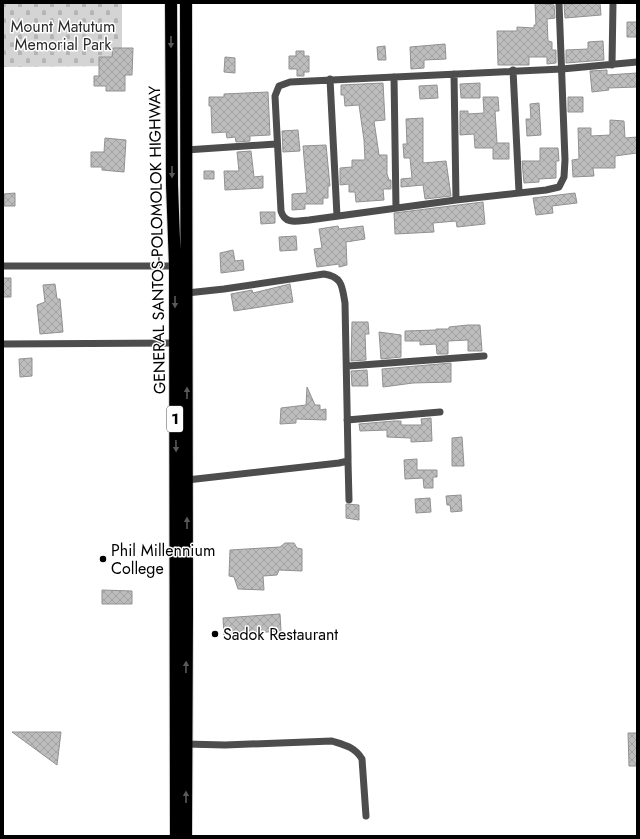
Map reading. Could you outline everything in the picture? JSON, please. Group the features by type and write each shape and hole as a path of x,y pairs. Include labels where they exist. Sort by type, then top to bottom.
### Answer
{"highway":[{"name":"GENERAL SANTOS-POLOMOLOK HIGHWAY","path":"171,3 172,185 175,266 176,836"},
{"name":"1","path":"186,3 186,836"}],"street":[{"path":"559,3 562,69 564,177 562,183 557,188 293,221 284,219 281,211 276,144 275,96 279,86 290,82 330,79 562,69 637,62"},
{"path":"612,65 613,3"},
{"path":"513,70 519,192"},
{"path":"454,74 456,200"},
{"path":"394,77 396,208"},
{"path":"330,79 337,216"},
{"path":"186,150 276,144"},
{"path":"3,266 175,266"},
{"path":"187,293 324,274 336,277 341,283 345,303 348,366 347,420 349,500"},
{"path":"3,344 175,343"},
{"path":"348,366 484,356"},
{"path":"347,420 440,412"},
{"path":"187,480 348,462"},
{"path":"185,744 225,745 332,741 348,745 357,751 362,759 366,816"}],"green space":[{"name":"Mount Matutum Memorial Park","path":"3,3 122,3 122,66 3,67"}],"building":[{"path":"535,3 554,5 555,18 547,19 548,41 552,42 552,50 556,50 556,63 547,64 547,57 529,57 529,65 498,65 497,31 517,31 517,27 534,28 534,25 536,25"},
{"path":"600,3 601,15 565,18 564,4"},
{"path":"627,22 637,22 637,37 627,37"},
{"path":"603,41 604,60 566,63 566,50 588,49 588,42"},
{"path":"445,44 446,59 424,60 424,68 411,69 410,47"},
{"path":"385,46 386,60 378,60 377,47"},
{"path":"113,48 133,48 132,75 125,75 125,91 106,91 106,86 94,86 94,76 99,76 99,57 112,57"},
{"path":"296,51 304,51 304,56 309,56 309,72 304,72 304,76 297,76 297,69 289,69 289,56 296,56"},
{"path":"225,57 235,58 235,73 224,72"},
{"path":"607,70 607,75 637,73 637,87 608,88 609,90 592,92 590,71"},
{"path":"383,83 385,120 374,121 379,155 387,155 387,174 389,180 391,180 391,189 383,189 384,200 356,202 355,192 349,192 349,184 340,185 340,168 352,167 352,160 365,160 364,140 359,105 345,106 344,95 341,95 341,85"},
{"path":"480,83 480,98 461,98 460,84"},
{"path":"437,85 438,98 420,99 419,86"},
{"path":"268,92 270,135 250,136 250,141 236,142 235,137 227,138 226,132 212,133 211,106 209,106 209,97 224,97 224,94"},
{"path":"483,97 498,97 499,111 495,111 497,143 509,143 509,159 493,159 493,148 475,148 474,134 460,135 460,111 468,111 468,114 484,113"},
{"path":"568,97 583,97 583,112 568,112"},
{"path":"539,103 541,135 527,136 526,119 531,119 530,104"},
{"path":"423,118 423,163 446,161 451,196 425,199 423,185 401,187 401,179 412,178 410,158 404,158 403,144 407,144 406,119"},
{"path":"610,120 624,121 625,138 637,137 637,153 615,156 615,168 593,168 594,176 573,177 572,160 579,159 578,128 591,128 591,136 610,135"},
{"path":"298,130 300,151 283,152 282,131"},
{"path":"105,138 126,140 124,172 102,170 102,167 91,167 91,152 104,152"},
{"path":"326,145 330,186 328,186 328,198 323,198 323,204 305,204 305,209 292,210 292,194 307,193 303,146"},
{"path":"540,148 558,148 559,161 556,161 556,178 539,179 539,182 524,183 522,161 540,161"},
{"path":"251,151 254,177 263,176 263,188 225,190 224,171 239,171 237,152"},
{"path":"204,171 214,171 214,179 204,179"},
{"path":"15,193 15,206 4,206 4,194"},
{"path":"575,193 577,203 552,206 553,213 536,215 533,198"},
{"path":"483,202 485,224 457,227 456,221 433,223 434,232 395,234 394,213"},
{"path":"260,212 275,212 275,223 261,224"},
{"path":"338,226 339,229 363,226 365,239 346,242 347,265 339,267 339,264 317,267 314,249 322,248 319,229"},
{"path":"296,236 297,250 280,251 279,237"},
{"path":"233,250 235,261 243,260 244,270 221,273 220,253"},
{"path":"3,278 11,278 11,297 3,297"},
{"path":"55,284 57,299 60,299 63,332 40,334 37,305 45,302 43,285"},
{"path":"290,284 293,302 234,311 231,294 252,290 253,293"},
{"path":"352,322 368,322 369,334 365,334 366,360 351,361"},
{"path":"480,325 482,351 468,351 468,340 448,341 448,354 437,354 436,344 420,345 420,341 405,341 405,331 449,329 449,327"},
{"path":"379,332 401,335 401,357 381,359"},
{"path":"32,358 32,376 20,377 19,359"},
{"path":"451,363 451,382 413,383 383,387 382,369"},
{"path":"367,370 368,386 352,386 351,371"},
{"path":"307,387 315,405 320,405 320,410 326,409 326,420 296,419 296,423 280,424 281,408 306,405"},
{"path":"431,418 432,441 411,442 411,438 387,437 387,430 360,431 359,424 401,421 401,425 422,425 421,419"},
{"path":"462,437 464,466 452,466 452,438"},
{"path":"417,459 417,470 437,470 437,477 433,477 433,488 424,488 423,478 405,479 404,460"},
{"path":"461,495 462,511 451,512 450,505 447,505 446,496"},
{"path":"430,498 431,512 416,513 415,499"},
{"path":"346,504 359,505 359,520 346,518"},
{"path":"285,543 294,543 297,548 302,549 302,571 279,570 277,575 263,576 264,590 238,589 234,577 229,576 230,550 280,547"},
{"path":"102,590 132,591 132,604 102,604"},
{"path":"280,614 281,631 224,635 223,618"},
{"path":"12,732 61,732 57,765"},
{"path":"628,733 637,733 637,766 629,766"}],"place":[{"name":"Phil Millennium College","path":"103,559"},
{"name":"Sadok Restaurant","path":"215,634"}]}
